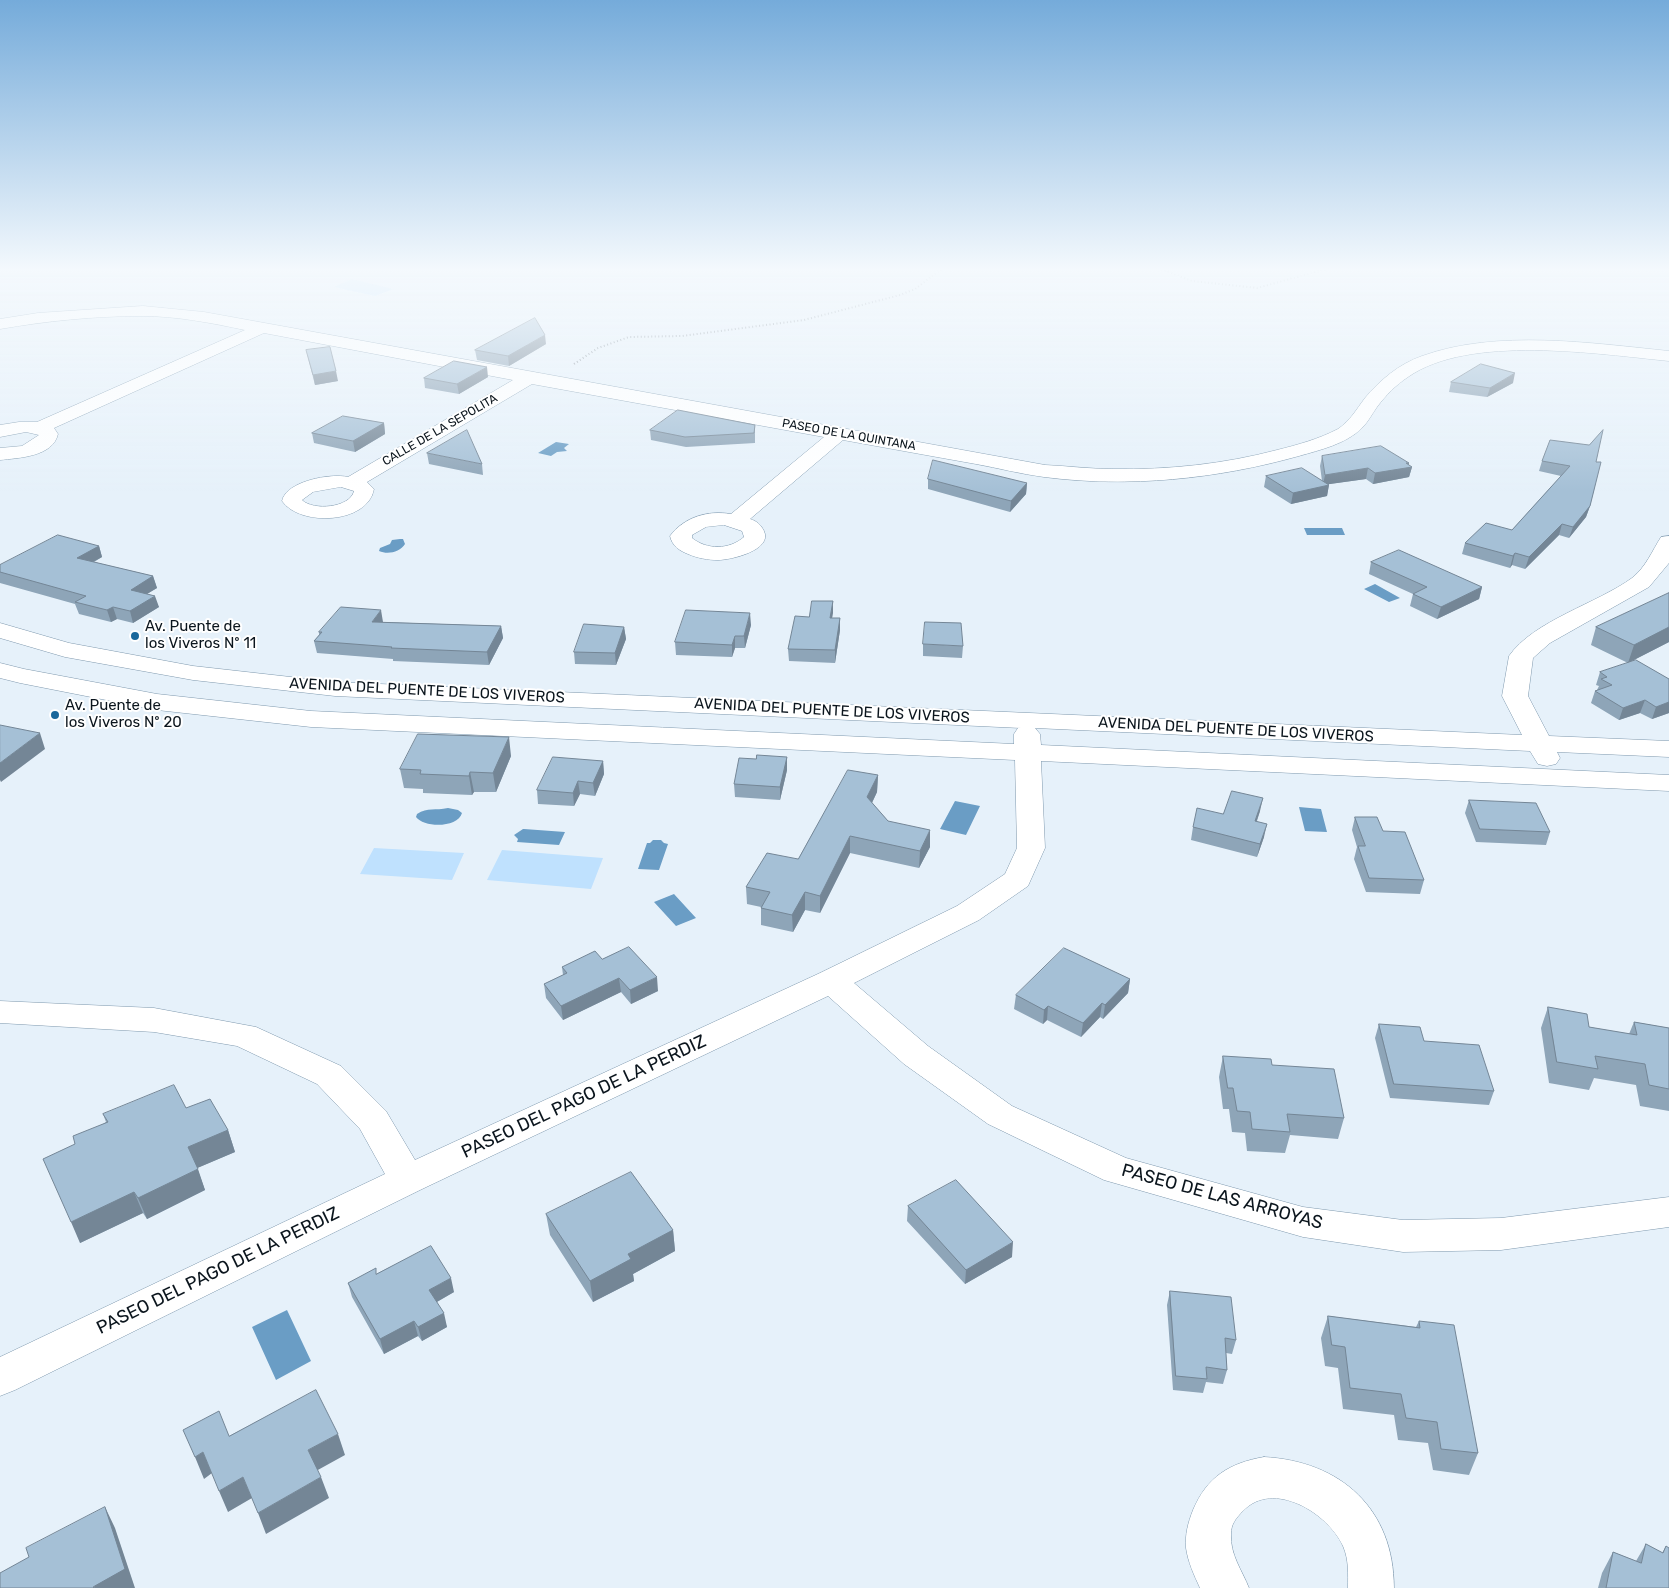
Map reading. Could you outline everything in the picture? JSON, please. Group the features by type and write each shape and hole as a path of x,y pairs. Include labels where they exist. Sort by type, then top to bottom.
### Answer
{"street":[{"path":"0,431 19,428 39,428 231,342"},
{"name":"PASEO DE LA QUINTANA","path":"338,342 1045,471 1123,476 1196,472 1256,462 1315,445 1352,428 1380,391 1406,369 1438,356 1475,350 1514,347 1569,347 1669,356"},
{"name":"CALLE DE LA SEPOLITA","path":"351,483 530,378"},
{"path":"0,454 25,451 44,443 49,434 39,428"},
{"path":"735,521 840,433"},
{"path":"1557,778 1515,696 1521,656 1542,638 1640,582 1662,558 1669,542"},
{"name":"AVENIDA DEL PUENTE DE LOS VIVEROS","path":"0,630 66,650 193,673 335,688 420,692 1027,736 1557,778 1669,783"},
{"name":"AVENIDA DEL PUENTE DE LOS VIVEROS","path":"0,670 20,676 157,702 311,719 402,724 1539,744 1669,749"},
{"path":"402,724 420,692"},
{"name":"PASEO DEL PAGO DE LA PERDIZ","path":"0,1376 407,1180 832,980 968,913 1018,879 1031,848 1027,736"},
{"name":"PASEO DE LAS ARROYAS","path":"832,980 916,1055 1000,1115 1117,1170 1303,1222 1403,1236 1501,1234 1669,1212"},
{"path":"0,1012 154,1020 244,1035 329,1074 373,1120 407,1180"},
{"path":"1226,1588 1215,1571 1208,1544 1211,1519 1223,1498 1241,1484 1264,1478 1289,1479 1314,1487 1337,1502 1356,1523 1368,1547 1374,1572 1371,1588"}],"path":[{"path":"549,382 598,348 614,342"}],"shaded area":[{"path":"556,442 569,444 564,448 567,451 557,452 551,456 538,453"},
{"path":"1304,528 1342,528 1345,535 1307,535"},
{"path":"403,539 405,544 397,551 390,553 379,551 380,548 390,544 392,540"},
{"path":"1375,584 1400,598 1389,602 1364,589"},
{"path":"955,801 980,806 966,835 940,829"},
{"path":"1299,807 1321,809 1327,832 1305,831"},
{"path":"448,808 462,813 459,818 448,824 433,825 420,821 416,817 417,814 425,811"},
{"path":"523,829 565,832 559,845 517,842 518,839 514,835"},
{"path":"653,840 661,840 668,844 659,870 638,869 647,843"},
{"path":"374,848 464,853 452,880 360,874"},
{"path":"502,850 603,858 591,889 487,880"},
{"path":"674,894 696,918 676,926 654,902"},
{"path":"287,1310 311,1361 276,1380 252,1327"}],"building":[{"path":"490,342 532,342 508,356 475,350"},
{"path":"330,347 336,371 313,375 306,350"},
{"path":"454,361 487,367 457,384 424,378"},
{"path":"1481,364 1515,373 1490,388 1451,382"},
{"path":"678,410 755,425 754,433 685,437 650,430"},
{"path":"343,416 384,423 353,441 312,433"},
{"path":"467,430 482,464 427,453"},
{"path":"1603,430 1596,462 1601,462 1590,506 1573,527 1562,524 1529,557 1515,553 1513,556 1465,543 1486,523 1512,530 1570,466 1542,461 1550,440 1589,445"},
{"path":"1381,446 1409,463 1406,463 1412,467 1375,473 1368,468 1325,475 1322,456"},
{"path":"933,460 1027,483 1011,501 928,479"},
{"path":"1302,468 1329,485 1293,493 1266,476"},
{"path":"58,535 99,546 77,558 153,576 131,590 155,596 130,611 113,607 107,610 75,602 86,596 0,572 0,565"},
{"path":"1399,550 1482,587 1441,607 1413,594 1427,587 1371,562"},
{"path":"1669,593 1669,627 1634,645 1596,627"},
{"path":"812,601 833,601 830,618 840,618 835,650 788,649 795,616 809,617"},
{"path":"341,607 381,610 372,622 501,626 487,652 391,648 314,641 322,632 319,632"},
{"path":"686,610 750,613 744,636 735,636 732,645 675,642"},
{"path":"925,622 961,623 963,646 923,644"},
{"path":"584,624 624,627 615,653 574,652"},
{"path":"1636,660 1669,679 1669,702 1656,707 1645,700 1623,708 1595,691 1612,685 1601,679 1607,677 1600,672"},
{"path":"0,725 40,733 0,763"},
{"path":"418,734 509,737 493,773 470,772 469,776 420,774 421,770 400,769"},
{"path":"757,755 787,757 780,787 734,784 739,758 756,759"},
{"path":"553,757 603,761 593,783 578,781 573,793 537,790"},
{"path":"848,770 878,775 867,797 888,821 930,830 920,851 850,836 820,896 805,892 792,915 761,908 770,892 746,887 767,853 798,859"},
{"path":"1232,791 1263,798 1255,821 1267,824 1260,844 1193,827 1197,808 1223,814"},
{"path":"1469,800 1536,803 1550,832 1480,829"},
{"path":"1355,817 1377,817 1383,831 1405,832 1424,880 1369,878 1358,846 1365,846"},
{"path":"629,947 657,977 630,990 619,978 561,1006 544,984 567,973 562,967 595,951 602,959"},
{"path":"1064,948 1130,979 1105,1005 1102,1003 1083,1023 1048,1006 1044,1010 1016,995"},
{"path":"1548,1007 1587,1014 1589,1027 1637,1035 1634,1022 1669,1028 1669,1089 1649,1085 1645,1064 1595,1056 1598,1069 1557,1062"},
{"path":"1379,1024 1420,1027 1424,1041 1479,1045 1494,1091 1394,1084"},
{"path":"1223,1056 1271,1059 1272,1065 1334,1069 1344,1118 1287,1114 1290,1132 1252,1129 1250,1112 1237,1111 1233,1088 1228,1088"},
{"path":"174,1085 186,1108 210,1099 228,1130 188,1147 198,1169 138,1198 134,1192 71,1222 43,1159 75,1144 73,1136 108,1122 103,1114"},
{"path":"631,1172 673,1230 628,1254 631,1259 590,1281 546,1214"},
{"path":"956,1180 1013,1242 966,1270 908,1206"},
{"path":"431,1246 451,1278 429,1290 444,1313 418,1327 414,1321 380,1339 348,1283 376,1268 376,1274"},
{"path":"1170,1291 1231,1297 1236,1340 1225,1338 1227,1370 1206,1367 1207,1379 1176,1376"},
{"path":"1328,1316 1420,1328 1419,1321 1454,1325 1478,1453 1441,1449 1437,1422 1406,1418 1401,1394 1350,1388 1345,1347 1332,1345"},
{"path":"316,1390 338,1434 308,1450 321,1477 258,1513 243,1477 219,1491 203,1452 195,1457 183,1430 219,1411 229,1436"},
{"path":"105,1507 125,1569 94,1588 0,1588 0,1573 29,1557 26,1548"},
{"path":"1646,1544 1663,1553 1666,1546 1669,1548 1669,1588 1606,1588 1613,1552 1641,1563"}],"place":[{"name":"Av. Puente de los Viveros Nº 11","path":"135,636"},
{"name":"Av. Puente de los Viveros Nº 20","path":"55,715"}]}
